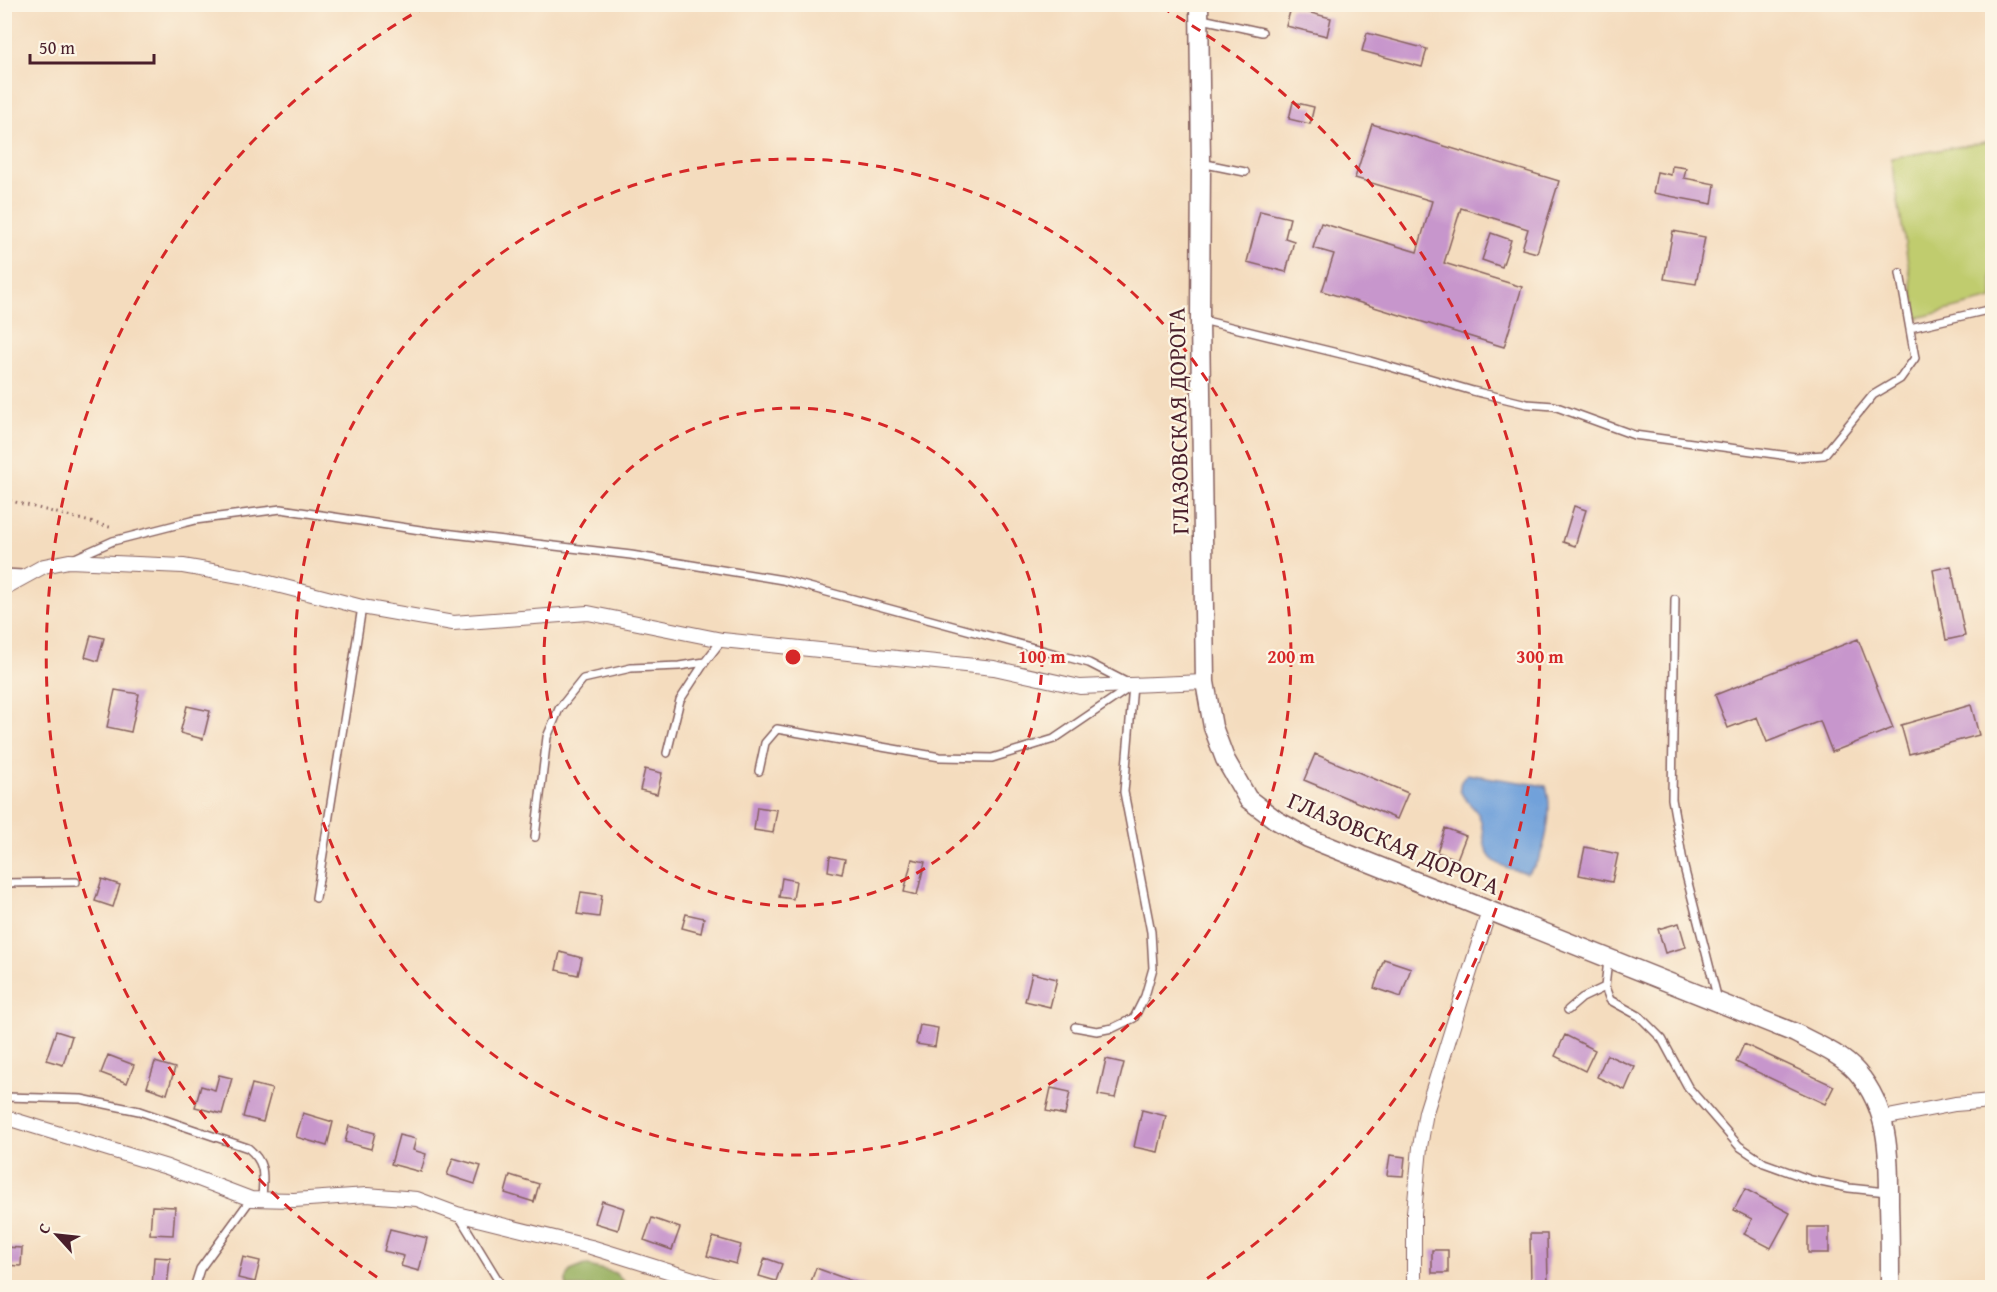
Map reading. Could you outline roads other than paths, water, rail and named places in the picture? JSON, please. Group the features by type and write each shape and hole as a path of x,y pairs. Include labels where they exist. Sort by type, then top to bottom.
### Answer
{"street":[{"name":"ГЛАЗОВСКАЯ ДОРОГА","path":"1199,11 1205,682 1213,727 1225,759 1248,799 1276,820 1308,838 1795,1033 1840,1057 1867,1084 1883,1118 1889,1147 1890,1287"},
{"path":"4,588 44,566 69,561 183,566 246,577 362,607 453,623 588,612 722,640 994,668 1080,687 1205,682"},
{"path":"1414,1287 1414,1214 1420,1147 1426,1112 1489,911"},
{"path":"1883,1118 1955,1104 1992,1101"},
{"path":"4,1117 167,1167 256,1199 294,1200 367,1195 417,1199 457,1214 591,1247 722,1287"}],"lane":[{"path":"1199,11 1262,32"},
{"path":"1202,162 1245,172"},
{"path":"1200,319 1370,361 1473,391 1527,404 1554,406 1634,435 1796,457 1824,455 1873,395 1900,380 1915,358 1900,273"},
{"path":"1910,328 1992,309"},
{"path":"69,561 113,541 195,520 281,509 427,531 631,555 783,580 1089,663 1133,685"},
{"path":"4,573 28,574"},
{"path":"1675,599 1672,799 1684,867 1718,1002"},
{"path":"316,898 362,607"},
{"path":"667,753 680,700 722,640"},
{"path":"536,837 547,737 559,709 583,679 631,668 679,666 705,662"},
{"path":"759,771 765,743 777,729 939,757 992,758 1054,739 1133,685"},
{"path":"1074,1027 1097,1031 1113,1028 1134,1018 1145,996 1153,968 1151,932 1124,792 1133,685"},
{"path":"4,883 76,882"},
{"path":"1608,958 1605,987 1610,1000 1639,1016 1662,1039 1688,1087 1740,1146 1764,1163 1811,1180 1849,1188 1889,1192"},
{"path":"1568,1010 1582,998 1605,987"},
{"path":"4,1097 81,1099 139,1111 248,1148 258,1157 263,1167 256,1199 200,1269 194,1287"},
{"path":"457,1214 498,1280 500,1287"}],"water":[{"path":"1467,774 1546,786 1549,807 1547,832 1539,857 1527,873 1501,865 1489,856 1479,816 1460,790 1461,781"}]}
